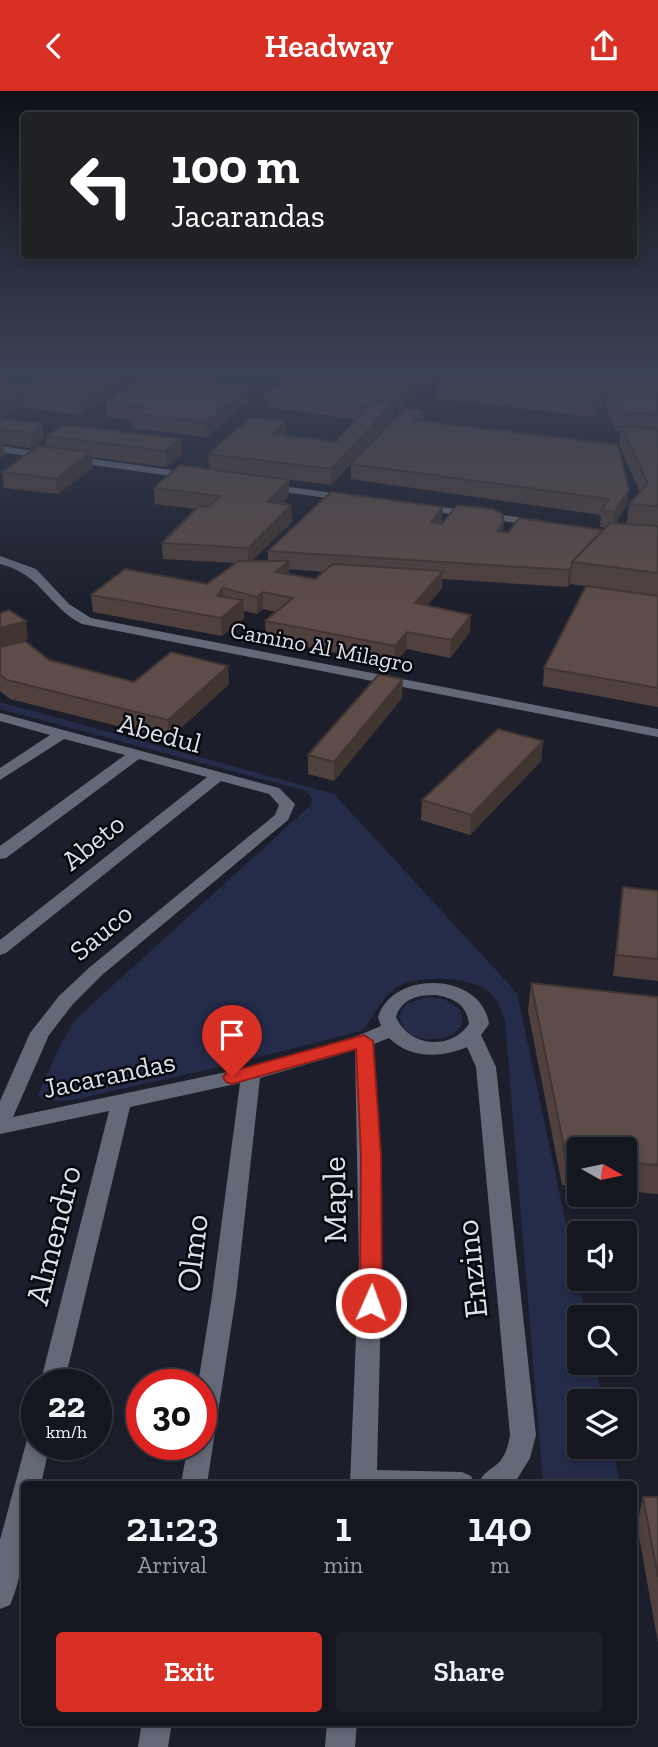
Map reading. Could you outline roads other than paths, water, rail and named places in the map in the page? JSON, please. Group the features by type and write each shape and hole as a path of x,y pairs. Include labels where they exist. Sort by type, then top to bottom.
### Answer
{"street":[{"path":"16,451 203,478"},
{"path":"258,486 369,501"},
{"path":"410,506 548,524"},
{"name":"Camino Al Milagro","path":"0,560 30,568 44,579 70,613 87,621 658,733"},
{"name":"Abedul","path":"0,717 274,791 282,796 287,804 282,817"},
{"path":"0,775 61,734"},
{"path":"0,854 136,754"},
{"name":"Abeto","path":"0,949 218,776"},
{"name":"Sauco","path":"0,1126 40,1033 66,1000 96,971 282,817"},
{"path":"436,989 462,996 474,1006 479,1024 472,1036 454,1046 430,1048 407,1042 391,1029 388,1010 397,999 410,992 436,989"},
{"name":"Jacarandas","path":"0,1126 251,1074 364,1041 391,1029"},
{"name":"Enzino","path":"472,1036 486,1067 523,1435 521,1453 513,1469 498,1481"},
{"name":"Maple","path":"363,1481 372,1278 371,1156 364,1041"},
{"name":"Olmo","path":"212,1369 251,1074"},
{"name":"Almendro","path":"56,1369 121,1103"},
{"path":"28,1481 33,1460"},
{"name":"Olmo","path":"194,1481 198,1460"},
{"path":"0,1596 21,1508"},
{"path":"153,1747 156,1726"},
{"path":"340,1747 342,1726"}]}
